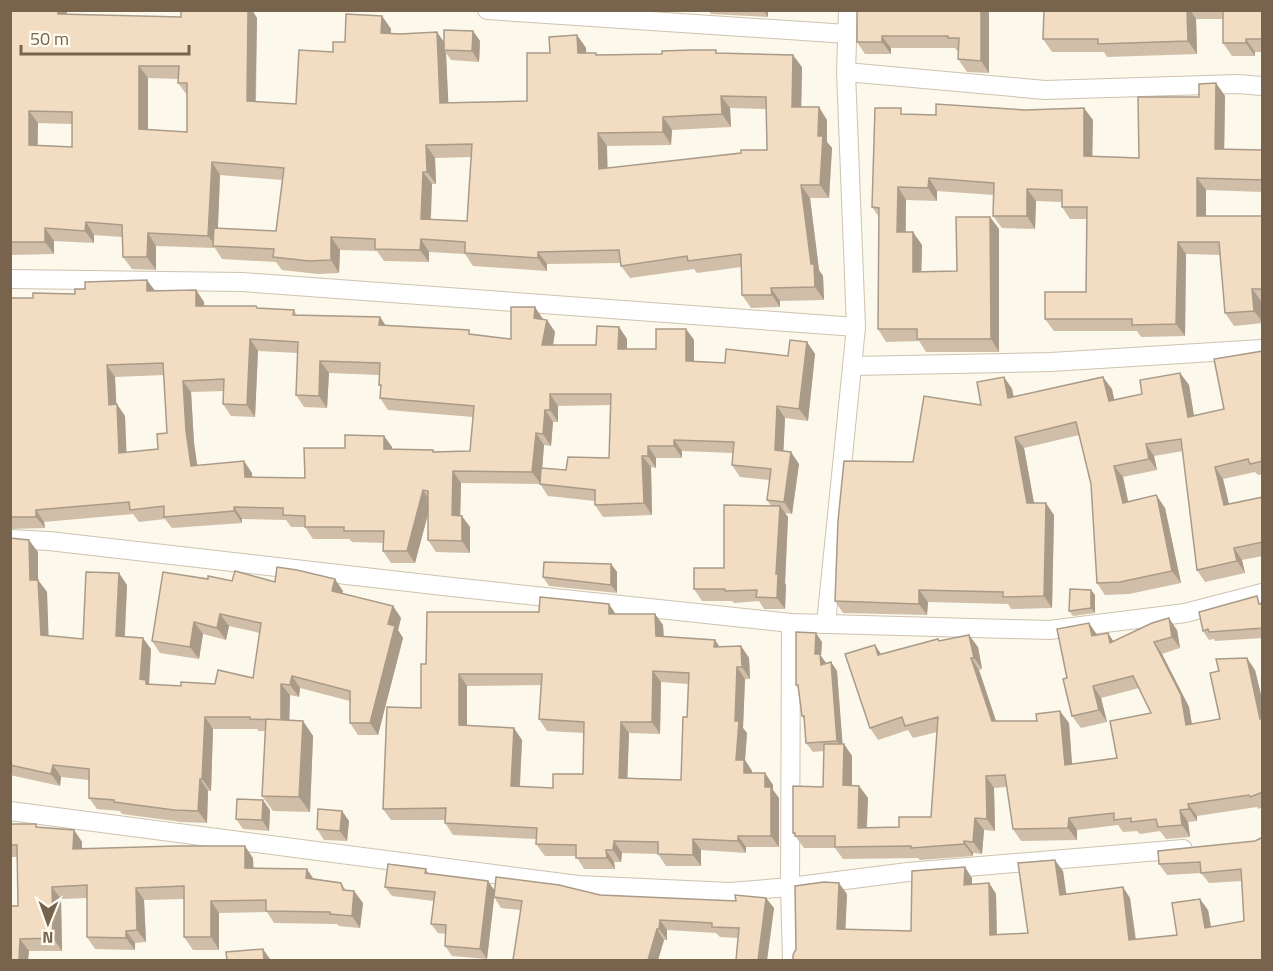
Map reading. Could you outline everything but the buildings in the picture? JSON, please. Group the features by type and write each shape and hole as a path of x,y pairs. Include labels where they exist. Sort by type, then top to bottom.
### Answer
{"street":[{"path":"487,10 847,34"},
{"path":"826,624 856,327 846,72 848,10"},
{"path":"846,72 1045,90 1238,84 1263,86"},
{"path":"10,279 242,282 856,327"},
{"path":"852,366 1051,362 1263,349"},
{"path":"10,539 48,541 452,587 826,624 1049,630 1185,613 1263,593"},
{"path":"791,622 792,960"},
{"path":"10,811 578,885 730,892 908,872 1199,847"}]}
